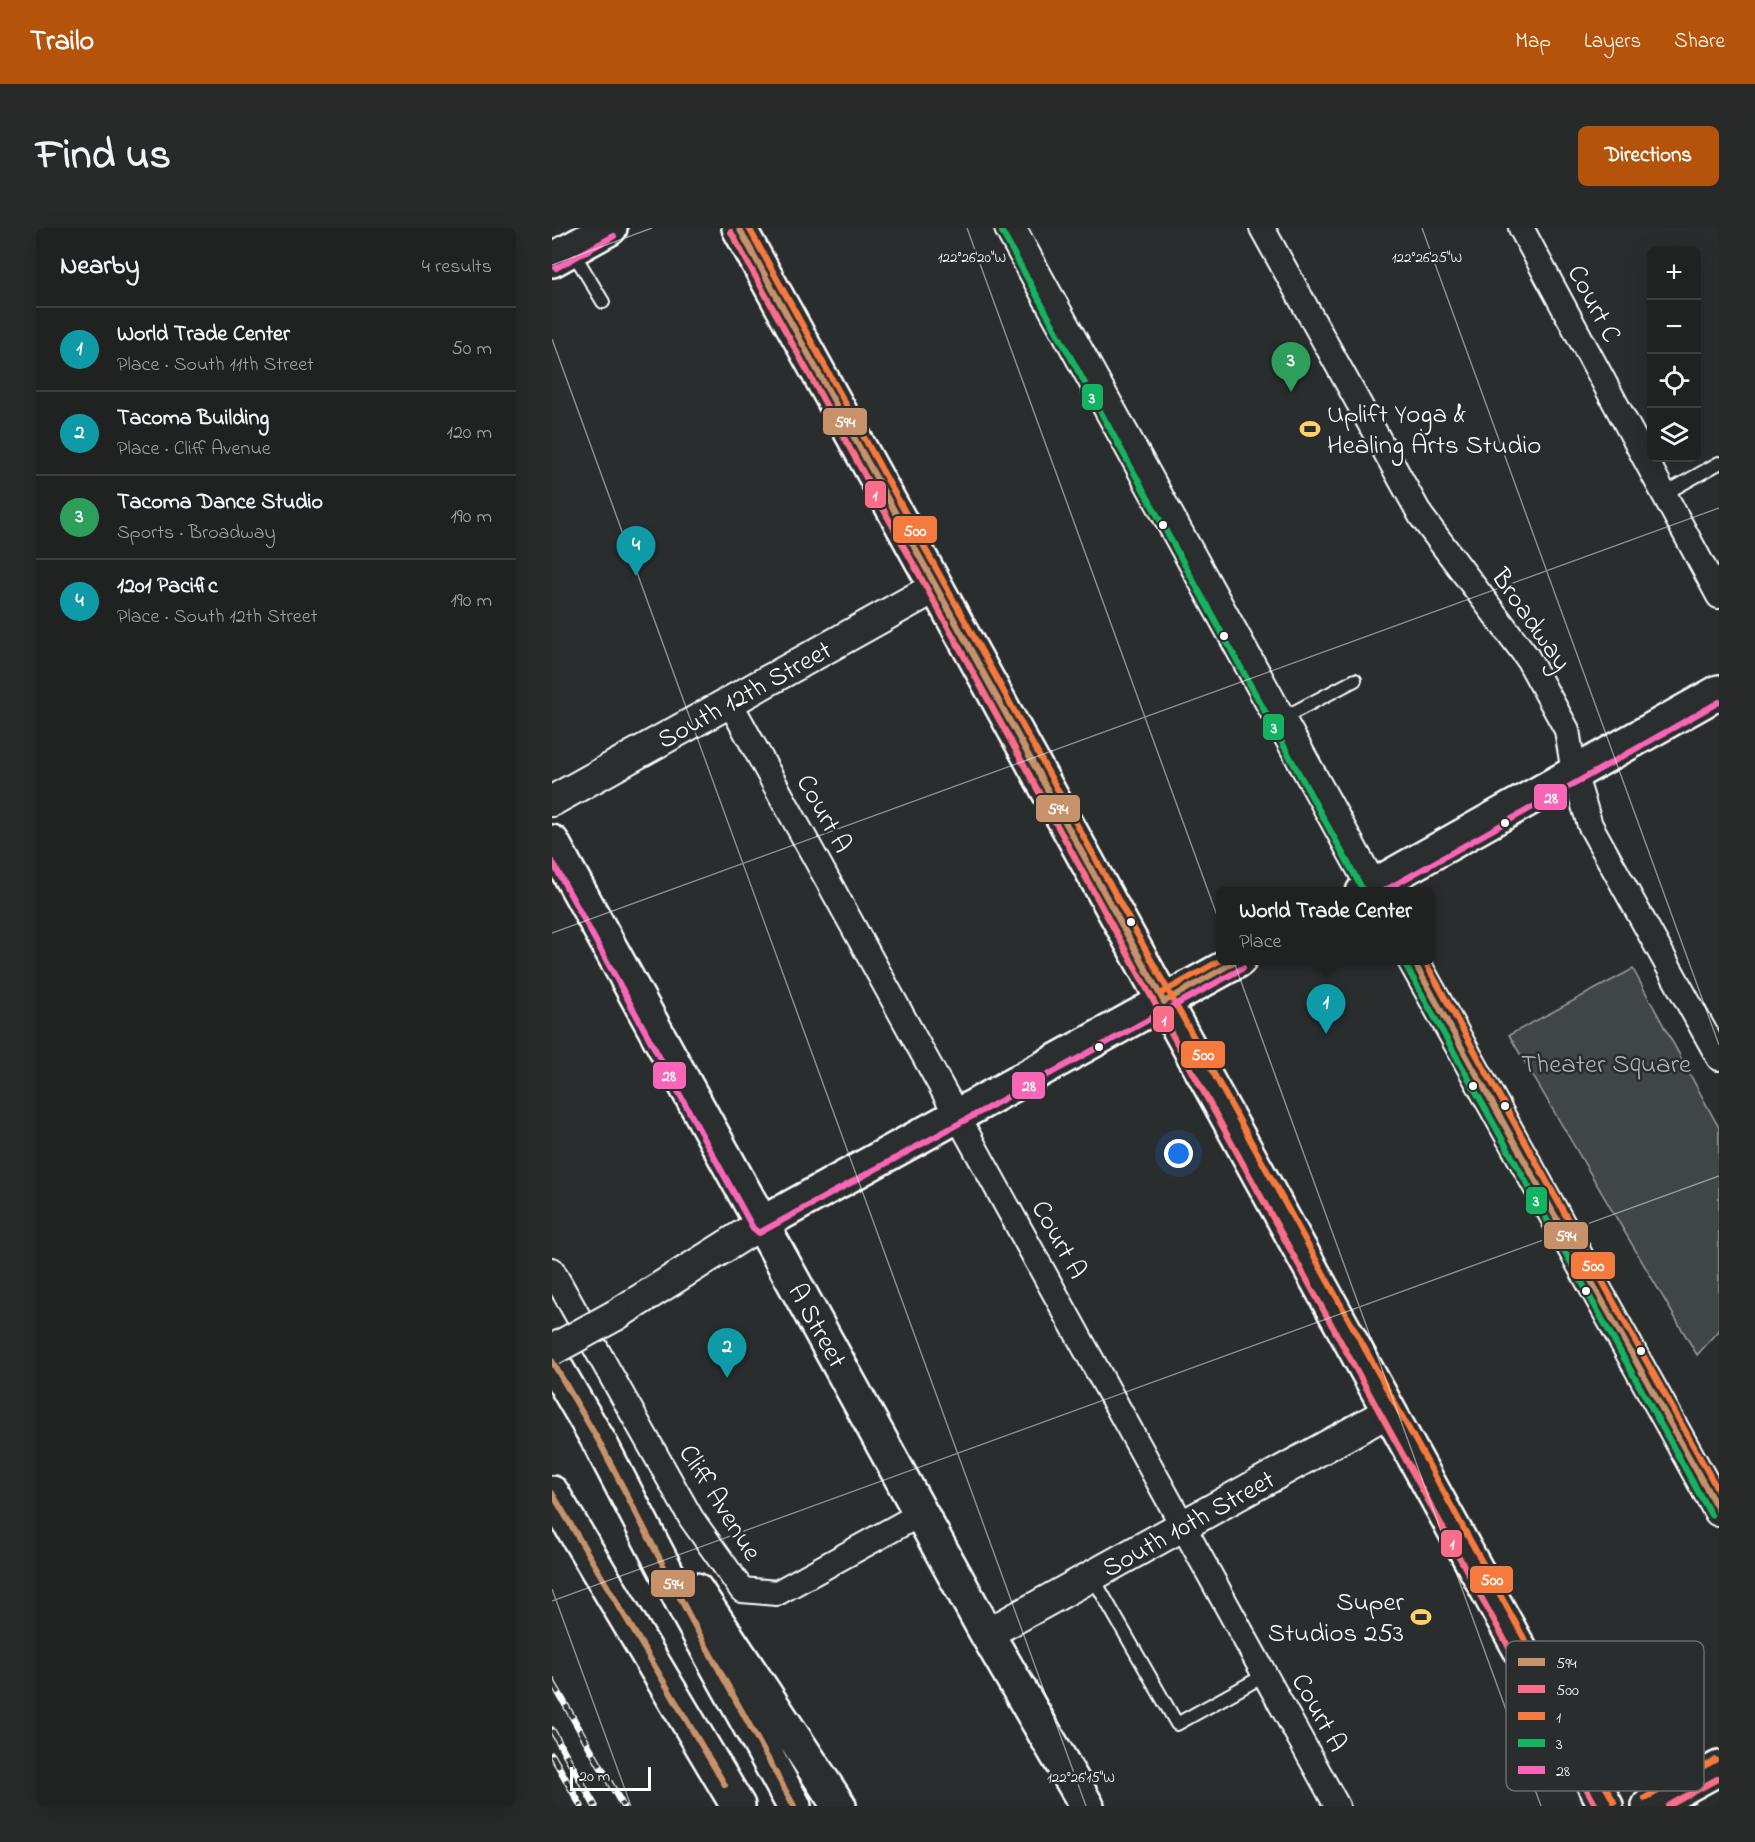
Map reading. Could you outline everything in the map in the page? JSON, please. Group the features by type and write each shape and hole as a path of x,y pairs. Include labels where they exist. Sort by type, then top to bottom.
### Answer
{"main road":[{"path":"562,255 610,228"},
{"path":"739,228 1516,1641"},
{"path":"1375,887 1719,692"},
{"name":"A Street","path":"552,842 987,1634 1087,1806"},
{"path":"761,1224 1230,965"},
{"path":"552,1361 601,1445 690,1617 794,1806"},
{"path":"601,1445 839,1806"},
{"path":"552,1493 738,1806"},
{"path":"1704,1776 1719,1768"},
{"path":"1598,1791 1606,1806"},
{"path":"1649,1806 1677,1791"}],"street":[{"path":"1010,228 1280,719 1368,887"},
{"name":"Broadway","path":"1262,228 1421,516 1527,657 1567,730 1574,773 1590,825 1719,1058"},
{"name":"Court C","path":"1521,228 1719,596"},
{"name":"South 12th Street","path":"552,801 936,587"},
{"name":"Court A","path":"729,701 1337,1806"},
{"path":"1416,965 1719,1511"},
{"path":"552,1350 616,1316 761,1224"},
{"name":"Cliff Avenue","path":"552,1270 691,1518 742,1590 777,1593 922,1512"},
{"name":"South 10th Street","path":"987,1634 1390,1412"}],"lane":[{"path":"562,255 603,302"},
{"path":"1664,494 1719,463"},
{"path":"1280,719 1354,680"},
{"path":"1092,1576 1177,1725 1265,1675"}],"green space":[{"name":"Theater Square","path":"1633,969 1719,1128 1719,1331 1697,1355 1509,1035"}],"railway":[{"path":"552,1681 623,1806"},
{"path":"552,1730 595,1806"},
{"path":"552,1755 581,1806"}],"transit line":[{"name":"594","path":"739,228 1164,1002"},
{"name":"500","path":"749,228 1526,1641"},
{"name":"1","path":"731,232 1506,1642"},
{"name":"3","path":"1002,232 1361,887"},
{"name":"28","path":"556,268 614,236"},
{"name":"28","path":"1391,887 1719,702"},
{"name":"28","path":"552,861 753,1228 759,1233 1243,968"},
{"name":"500","path":"1160,994 1216,963"},
{"name":"594","path":"1164,1002 1229,965"},
{"name":"3","path":"1406,965 1711,1515"},
{"name":"594","path":"1416,965 1719,1511"},
{"name":"500","path":"1427,965 1719,1492"},
{"name":"594","path":"552,1361 601,1445 690,1617 794,1806"},
{"name":"594","path":"552,1493 725,1785"},
{"name":"500","path":"1704,1766 1715,1760"},
{"name":"1","path":"1704,1786 1719,1778"},
{"name":"1","path":"1588,1791 1596,1806"},
{"name":"500","path":"1608,1791 1614,1802"},
{"name":"500","path":"1645,1798 1658,1791"},
{"name":"1","path":"1668,1806 1695,1791"}],"place":[{"name":"Tacoma Dance Studio","path":"1291,392"},
{"name":"Uplift Yoga & Healing Arts Studio","path":"1310,429"},
{"name":"1201 Pacific","path":"636,576"},
{"name":"World Trade Center","path":"1326,1034"},
{"name":"Tacoma Building","path":"727,1378"},
{"name":"Super Studios 253","path":"1421,1617"}]}
